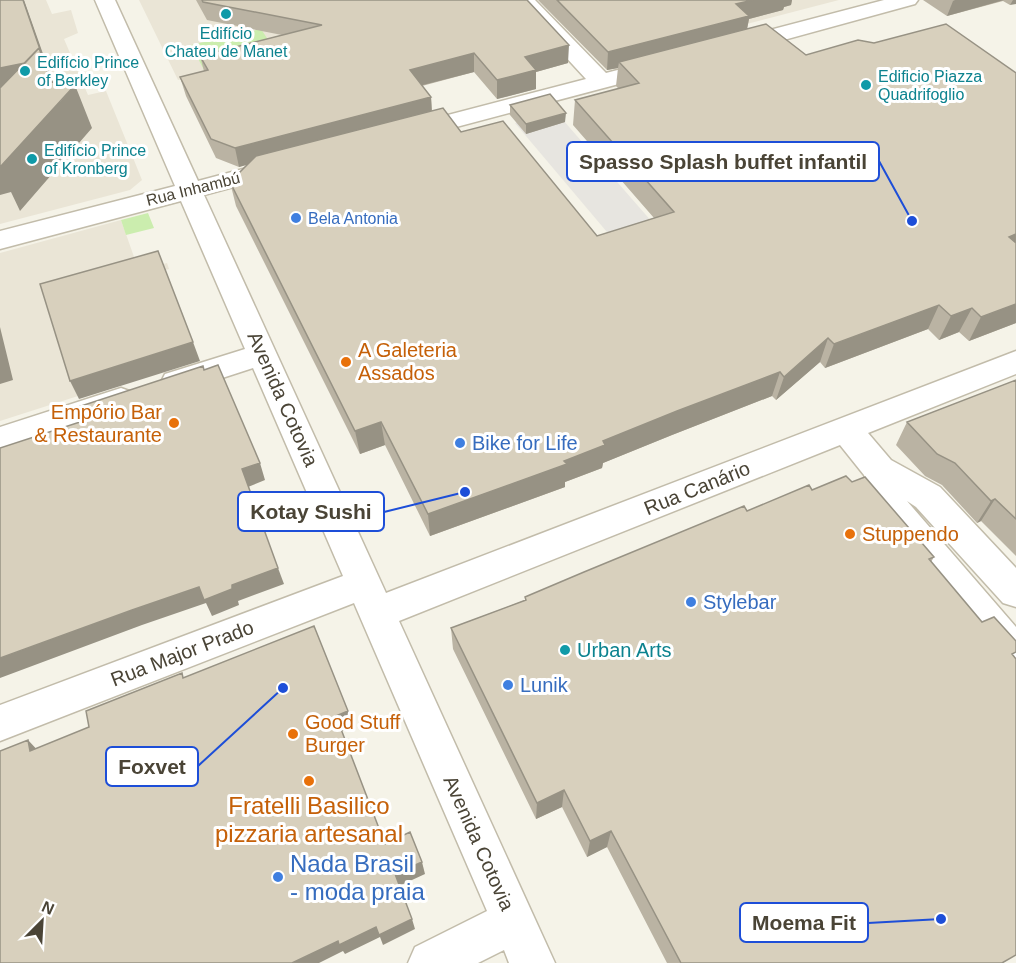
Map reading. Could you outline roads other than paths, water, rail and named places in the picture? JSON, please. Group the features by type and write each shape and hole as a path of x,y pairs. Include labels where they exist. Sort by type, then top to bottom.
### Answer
{"street":[{"name":"Avenida Cotovia","path":"105,0 532,963"},
{"path":"523,0 602,82"},
{"path":"715,51 908,0"},
{"path":"387,139 681,61"},
{"name":"Rua Inhambú","path":"0,240 296,163"},
{"path":"0,439 263,354"},
{"name":"Rua Canário","path":"371,598 846,430 1016,362"},
{"path":"846,430 879,469 928,497 1016,592"},
{"path":"879,469 894,513 1016,654"},
{"name":"Rua Major Prado","path":"0,723 371,598"},
{"path":"431,963 514,921"}],"place":[{"name":"Edifício Chateu de Manet","path":"226,14"},
{"name":"Edifício Prince of Berkley","path":"25,71"},
{"name":"Edificio Piazza Quadrifoglio","path":"866,85"},
{"name":"Edifício Prince of Kronberg","path":"32,159"},
{"name":"Bela Antonia","path":"296,218"},
{"name":"Spasso Splash buffet infantil","path":"912,221"},
{"name":"A Galeteria Assados","path":"346,362"},
{"name":"Empório Bar & Restaurante","path":"174,423"},
{"name":"Bike for Life","path":"460,443"},
{"name":"Kotay Sushi","path":"465,492"},
{"name":"Stuppendo","path":"850,534"},
{"name":"Stylebar","path":"691,602"},
{"name":"Urban Arts","path":"565,650"},
{"name":"Lunik","path":"508,685"},
{"name":"Foxvet","path":"283,688"},
{"name":"Good Stuff Burger","path":"293,734"},
{"name":"Fratelli Basilico pizzaria artesanal","path":"309,781"},
{"name":"Nada Brasil - moda praia","path":"278,877"},
{"name":"Moema Fit","path":"941,919"}]}
